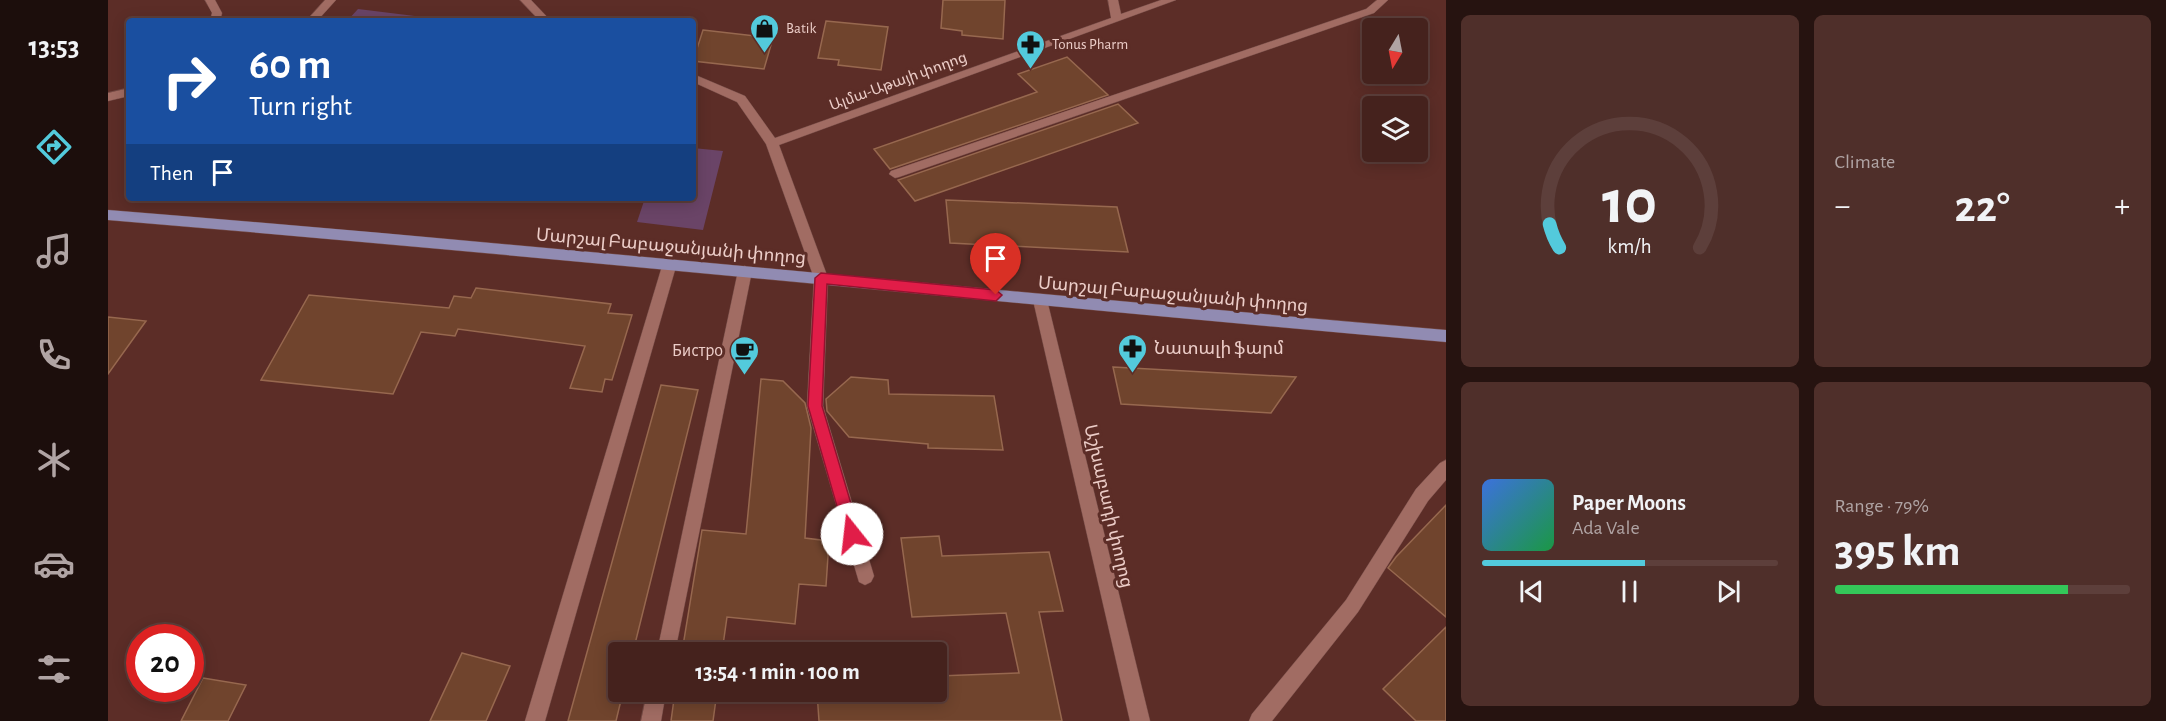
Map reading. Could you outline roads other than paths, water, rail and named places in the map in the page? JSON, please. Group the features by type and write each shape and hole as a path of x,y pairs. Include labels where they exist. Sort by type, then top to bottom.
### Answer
{"main road":[{"name":"Մարշալ Բաբաջանյանի փողոց","path":"108,214 670,263 1040,300 1446,336"}],"street":[{"path":"210,0 217,13 216,18"},
{"path":"314,18 331,0"},
{"path":"525,0 543,18"},
{"path":"1113,0 1116,18"},
{"name":"Ալմա-Աթայի փողոց","path":"772,142 1171,0"},
{"path":"895,174 1370,11 1383,0"},
{"path":"696,79 741,99 772,142 821,278 815,406 865,576"},
{"path":"108,97 126,93"},
{"path":"535,721 670,263"},
{"path":"668,642 745,271"},
{"name":"Աշխաբադի փողոց","path":"1040,300 1140,721"},
{"path":"1259,721 1352,606 1422,495 1446,468"},
{"path":"651,721 655,702"}],"place":[{"name":"Batik","path":"765,54"},
{"name":"Tonus Pharm","path":"1031,70"},
{"name":"Նատալի ֆարմ","path":"1133,374"},
{"name":"Бистро","path":"744,376"}]}
